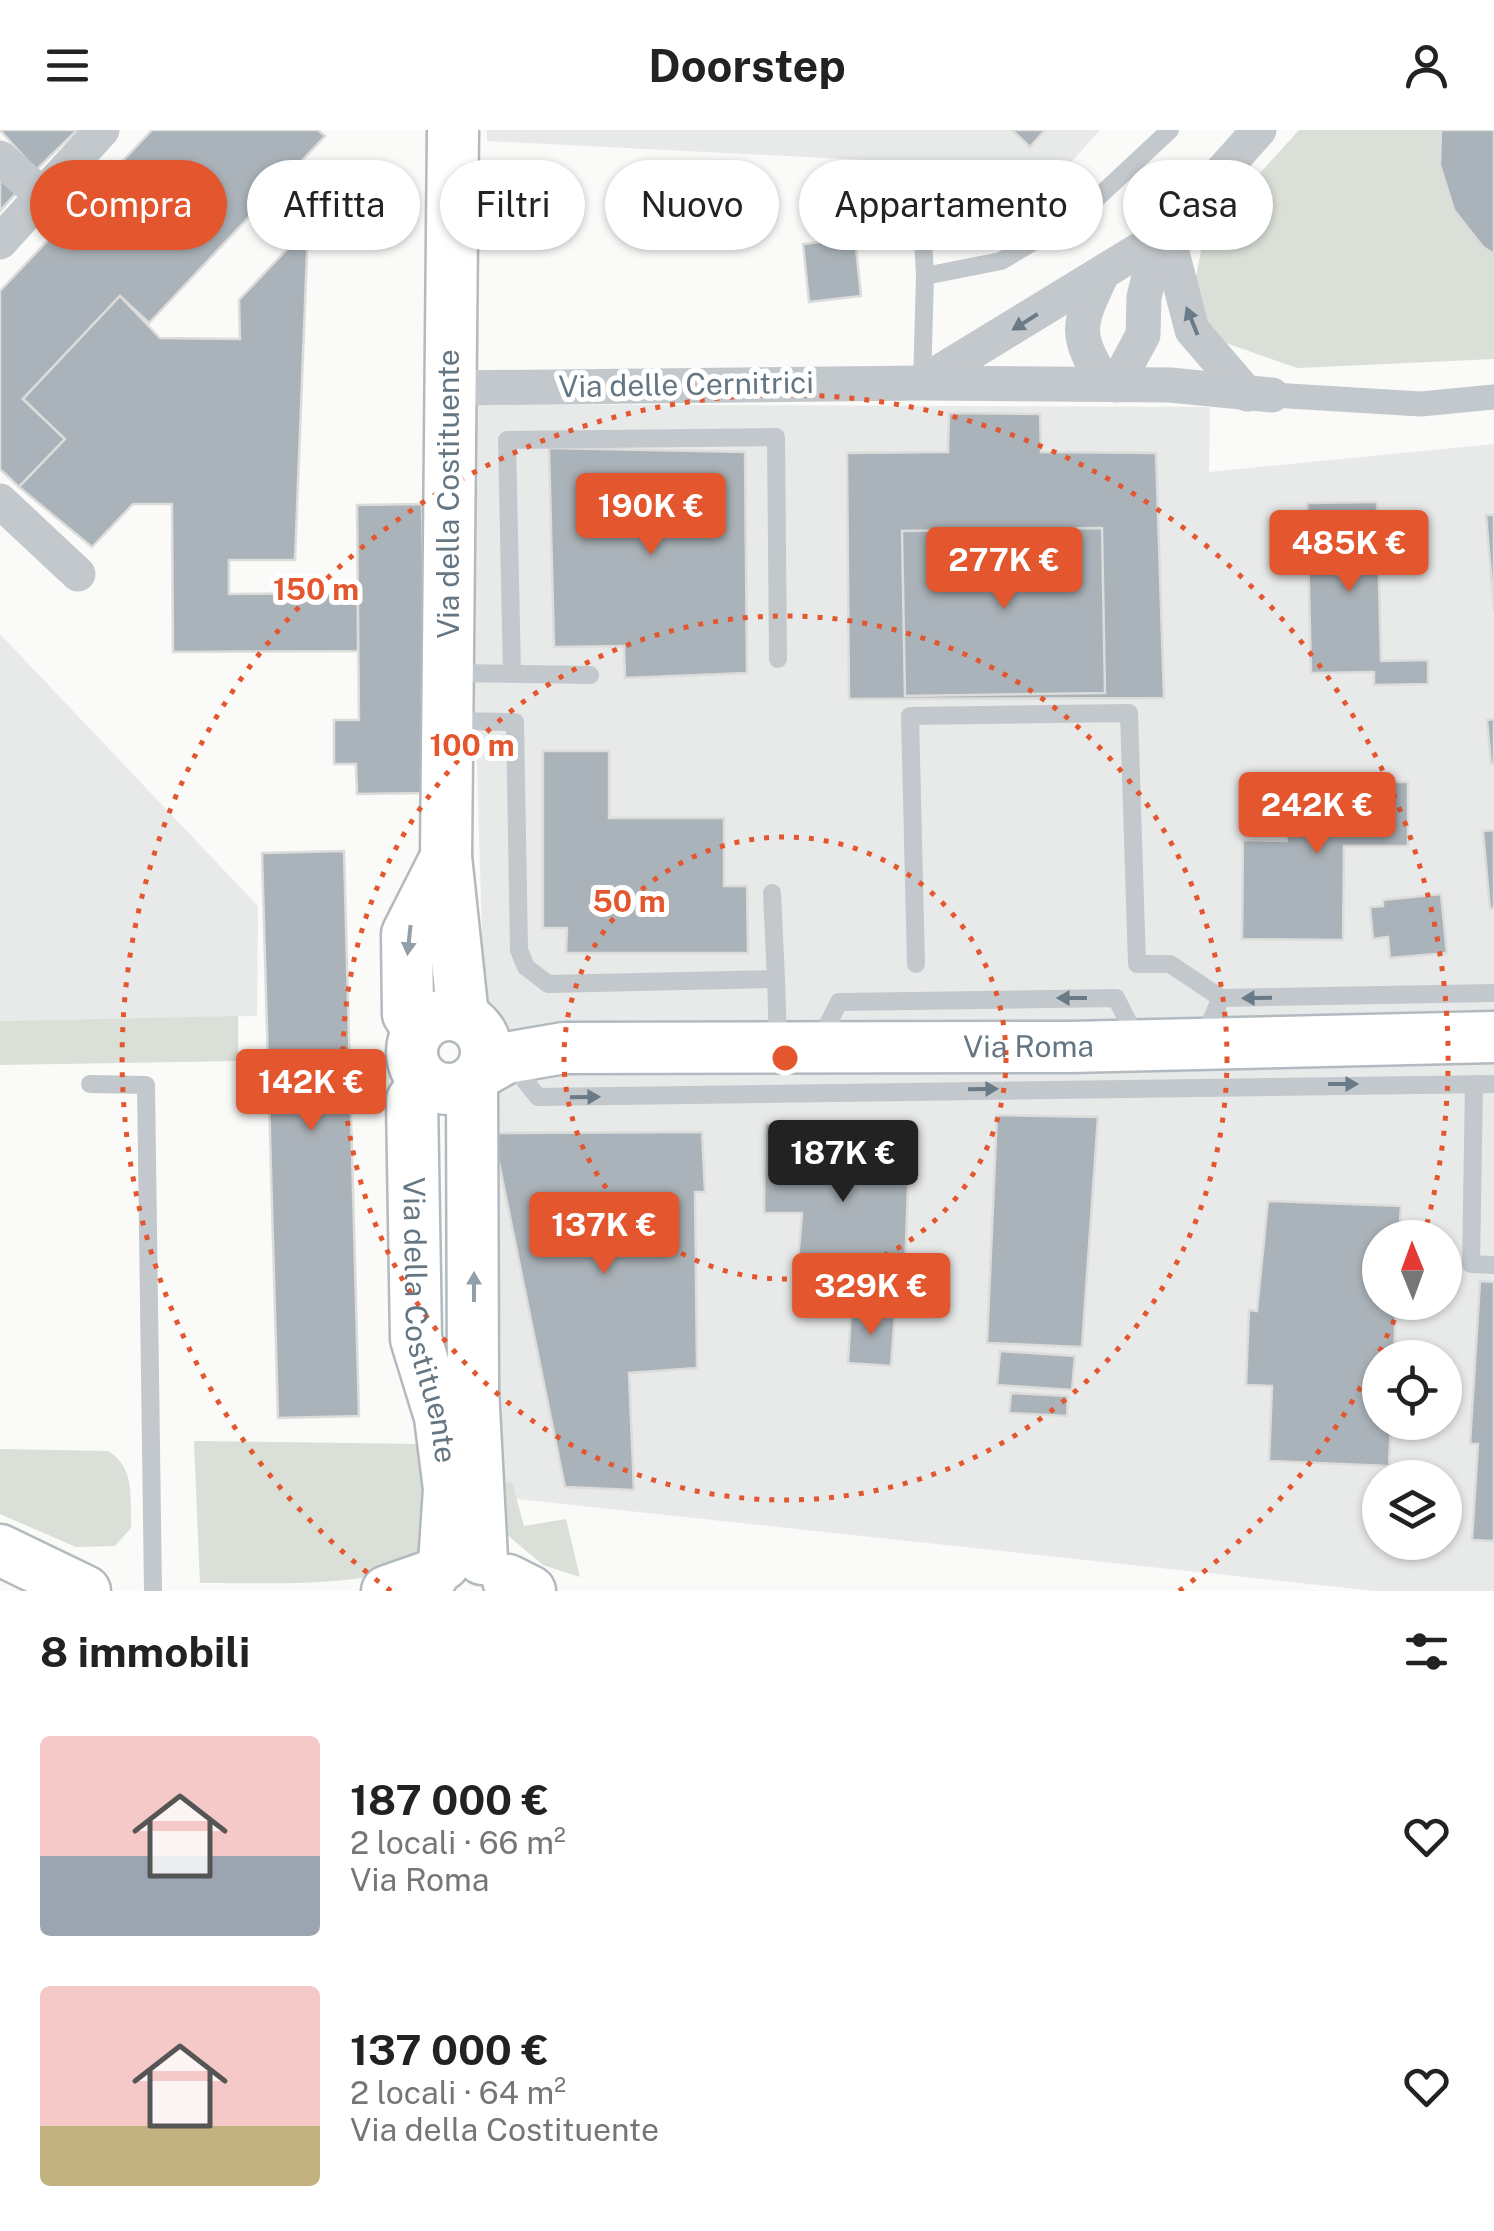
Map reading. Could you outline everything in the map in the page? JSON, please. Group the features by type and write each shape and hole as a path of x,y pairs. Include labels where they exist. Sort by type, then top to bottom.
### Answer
{"main road":[{"name":"Via della Costituente","path":"454,130 446,857 463,1052 474,1364 465,1580"},
{"name":"Via Roma","path":"463,1052 500,1026 564,1048 710,1072 797,1047 928,1046 1113,1062 1200,1044 1275,1064 1435,1061 1494,1037"},
{"name":"Via della Costituente","path":"463,1052 412,1100 416,1340 440,1417 465,1580"},
{"path":"422,1369 438,1376 458,1376 474,1364"},
{"path":"0,1550 85,1591"}],"street":[{"path":"74,160 102,130"},
{"path":"1232,160 1259,130"},
{"path":"0,158 30,184"},
{"path":"0,242 30,208"},
{"path":"922,383 1140,250"},
{"path":"1102,274 1079,323 1082,345 1110,385 1143,335 1144,297 1157,250"},
{"path":"1171,250 1192,330 1259,394 1421,404 1494,397"},
{"name":"Via delle Cernitrici","path":"449,388 922,383 1170,385 1259,394"},
{"path":"0,502 78,574"}],"lane":[{"path":"1103,192 1170,130"},
{"path":"922,383 924,250"},
{"path":"925,276 1001,261 1019,250"},
{"path":"512,674 507,440 776,437 778,659"},
{"path":"448,697 512,674 590,675"},
{"path":"448,697 515,722 519,950 526,967 548,984 776,979"},
{"path":"916,964 910,716 1129,713 1137,964 1170,964 1221,998 1494,993"},
{"path":"772,893 776,979 797,1047"},
{"path":"1200,1044 1221,998"},
{"path":"463,1052 538,1097 928,1046"},
{"path":"1435,1061 1474,1084 1494,1084"},
{"path":"1113,1062 1275,1064"},
{"path":"90,1084 146,1085 152,1591"},
{"path":"1474,1084 1471,1264 1494,1265"}],"shaded area":[{"path":"487,130 1100,130 1073,160 865,160 487,141"},
{"path":"1299,130 1494,130 1494,359 1297,368 1212,338 1195,282 1201,250 1273,250 1272,160"},
{"path":"466,404 1210,407 1209,472 1494,444 1494,1591 1375,1591 499,1497"},
{"path":"0,634 258,906 257,1016 0,1021"},
{"path":"238,1016 238,1061 0,1065 0,1021"},
{"path":"194,1441 423,1444 430,1501 424,1544 417,1556 401,1567 377,1575 315,1582 200,1583"},
{"path":"0,1449 108,1451 127,1475 131,1528 115,1546 76,1547 0,1514"},
{"path":"512,1482 524,1526 566,1519 580,1577 543,1565 505,1533 495,1484"}],"building":[{"path":"0,130 77,130 46,160 30,160 30,163"},
{"path":"152,130 318,130 325,136 302,160 247,160 247,219 227,240 227,160 124,160"},
{"path":"1012,130 1045,130 1030,147"},
{"path":"1441,130 1494,130 1494,254 1483,247 1454,210 1440,165"},
{"path":"0,179 16,193 0,211"},
{"path":"39,250 218,250 149,323 120,296 23,399 65,439 19,487 0,469 0,291"},
{"path":"286,250 307,250 295,560 229,560 229,594 358,593 358,651 173,652 172,504 133,504 92,547 19,487 65,439 23,399 120,296 160,338 240,339 239,300"},
{"path":"804,250 856,250 861,296 809,302"},
{"path":"949,413 1040,414 1041,452 1156,453 1164,698 849,699 847,453 948,452"},
{"path":"549,448 745,452 747,673 625,678 624,646 554,647"},
{"path":"1377,502 1381,661 1428,660 1428,684 1374,685 1374,672 1311,673 1307,503"},
{"path":"422,504 426,793 357,794 356,764 334,764 334,720 359,720 357,505"},
{"path":"1486,515 1494,515 1494,611"},
{"path":"1102,528 1105,693 905,696 902,531"},
{"path":"1494,719 1494,763 1491,764 1487,720"},
{"path":"543,751 609,751 609,818 724,818 724,886 747,886 748,953 566,953 567,928 543,928"},
{"path":"1287,782 1408,782 1408,846 1344,846 1343,940 1242,939 1243,840 1287,841"},
{"path":"1494,830 1494,908 1490,909 1483,831"},
{"path":"344,851 359,1416 278,1418 262,853"},
{"path":"1441,894 1447,953 1390,958 1388,937 1373,939 1370,907 1383,906 1383,900"},
{"path":"997,1115 1098,1117 1082,1347 987,1343"},
{"path":"765,1123 910,1126 904,1302 795,1296 802,1213 764,1213"},
{"path":"702,1132 705,1192 695,1192 697,1368 629,1373 634,1490 565,1487 493,1133"},
{"path":"1268,1201 1401,1206 1400,1220 1362,1220 1362,1320 1395,1320 1395,1340 1362,1340 1362,1440 1390,1440 1389,1460 1362,1460 1362,1465 1269,1461 1272,1386 1246,1385 1249,1310 1257,1311"},
{"path":"1480,1281 1494,1282 1494,1541 1472,1540 1478,1444 1470,1444"},
{"path":"851,1310 895,1313 891,1366 848,1363"},
{"path":"1000,1351 1075,1356 1072,1390 997,1385"},
{"path":"1011,1393 1068,1396 1067,1416 1009,1413"}]}
